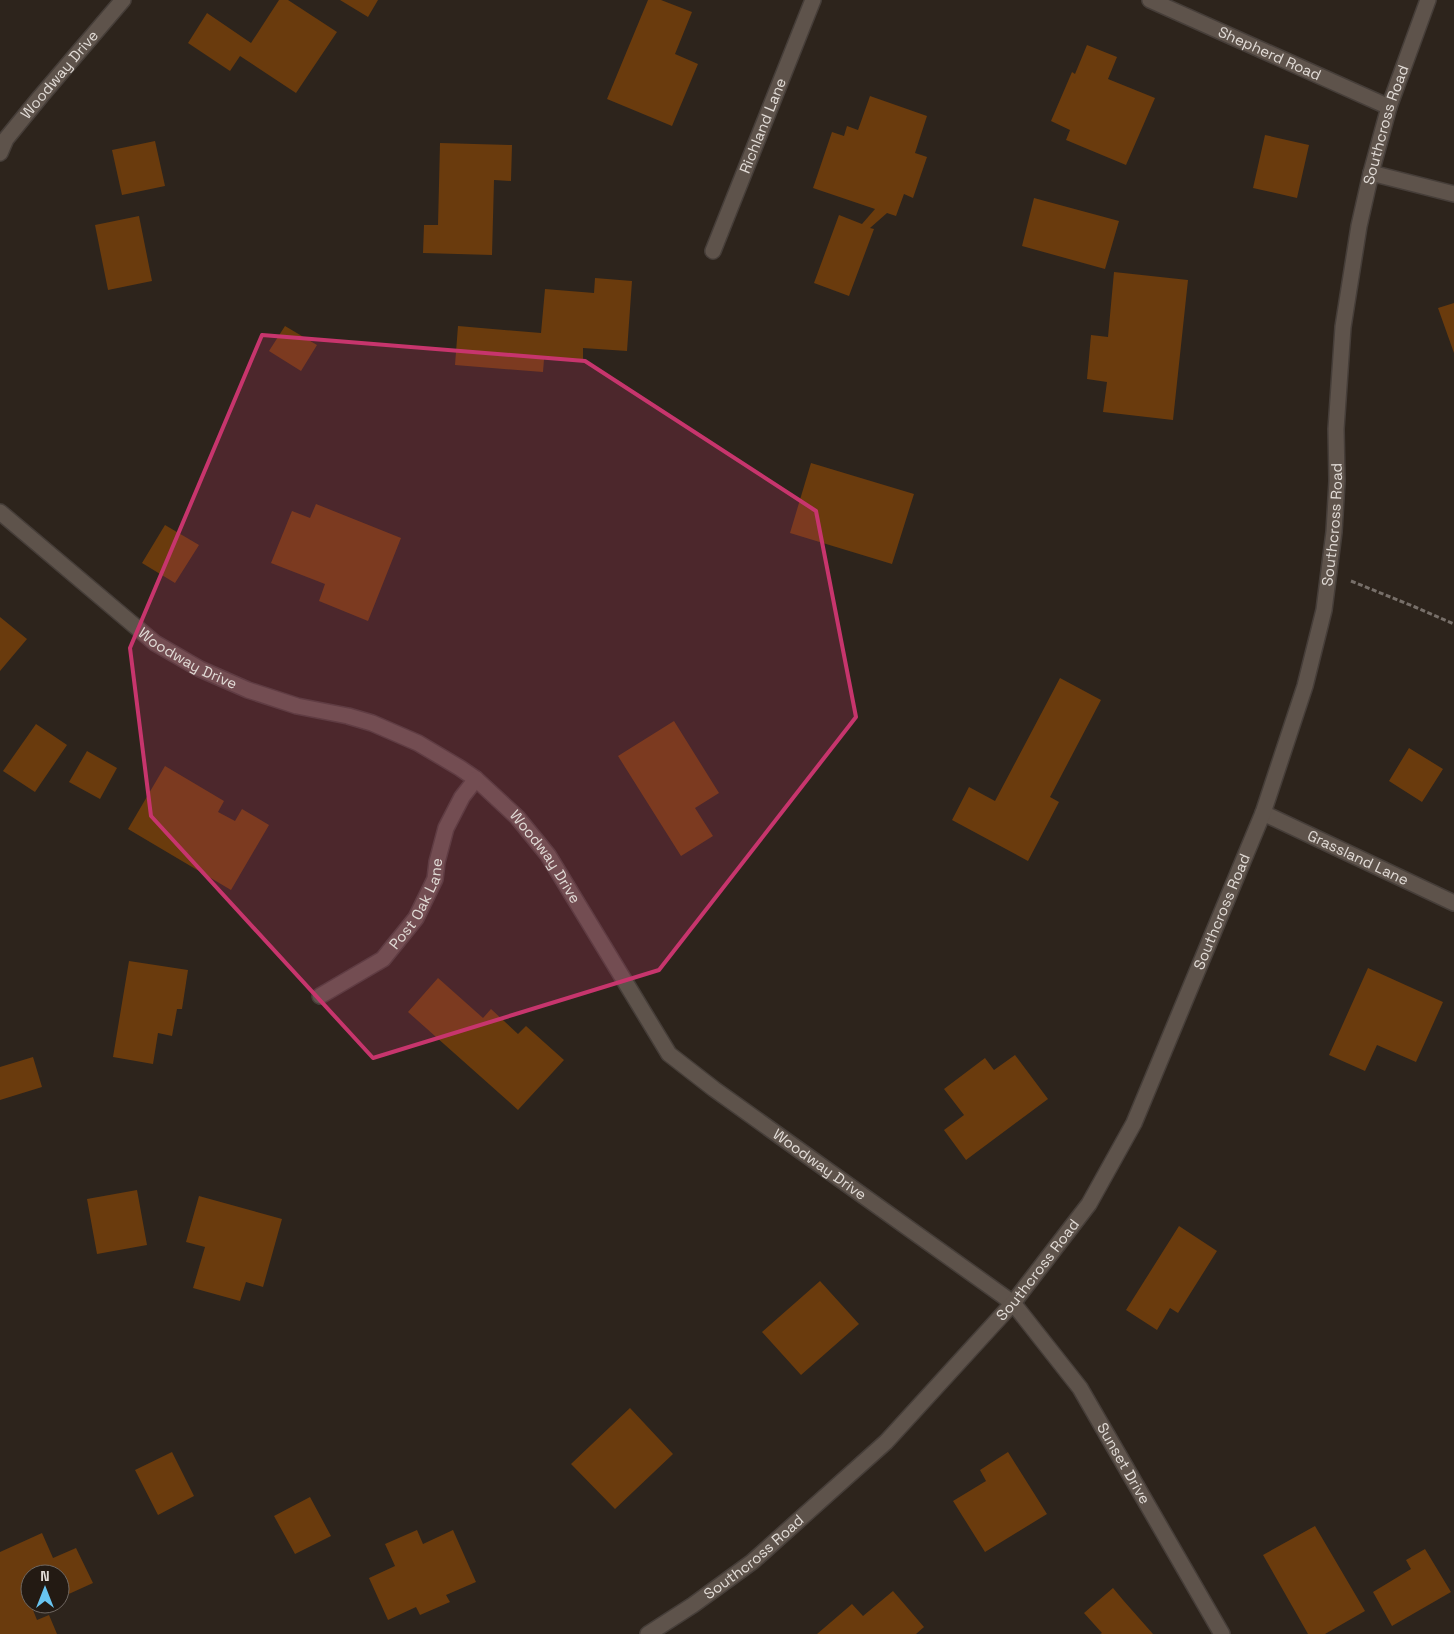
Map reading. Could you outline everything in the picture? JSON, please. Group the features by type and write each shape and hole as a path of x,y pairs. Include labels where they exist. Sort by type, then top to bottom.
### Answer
{"street":[{"name":"Woodway Drive","path":"0,153 6,139 123,0"},
{"name":"Richland Lane","path":"714,251 813,0"},
{"name":"Shepherd Road","path":"1150,0 1389,107"},
{"name":"Southcross Road","path":"648,1634 693,1605 752,1562 886,1442 1012,1304 1089,1204 1134,1123 1263,813 1305,686 1324,610 1334,532 1337,480 1336,428 1343,327 1359,226 1389,107 1428,0"},
{"path":"1371,173 1454,194"},
{"name":"Woodway Drive","path":"0,512 155,643 200,669 248,690 297,706 348,716 372,723 418,743 476,779 517,816 548,855 669,1054 714,1089 1012,1304"},
{"name":"Post Oak Lane","path":"320,996 383,959 416,918 435,879 437,862 446,828 462,797 476,779"},
{"name":"Grassland Lane","path":"1263,813 1454,903"},
{"name":"Sunset Drive","path":"1012,1304 1080,1388 1222,1634"}],"path":[{"path":"1329,572 1454,624"}],"highlighted area":[{"path":"262,335 585,361 816,511 856,717 659,970 373,1058 151,816 130,648"}],"building":[{"path":"279,0 288,0 337,32 296,93 240,56 230,71 188,43 207,13 251,43"},
{"path":"340,0 378,0 368,17"},
{"path":"648,0 661,0 692,12 675,54 698,64 672,126 607,99"},
{"path":"1087,45 1117,57 1108,79 1155,98 1126,165 1066,140 1070,130 1051,121 1072,72 1075,74"},
{"path":"870,96 927,116 915,153 927,157 913,198 904,194 896,216 887,213 870,228 874,229 849,296 814,283 839,215 862,224 875,209 813,188 832,132 844,136 847,126 858,130"},
{"path":"1265,135 1309,145 1297,198 1253,188"},
{"path":"155,141 165,186 122,195 112,150"},
{"path":"440,143 512,145 511,181 494,180 492,255 423,253 424,225 438,225"},
{"path":"1034,198 1119,221 1105,269 1022,246"},
{"path":"139,216 152,281 108,290 95,225"},
{"path":"1114,272 1188,280 1173,420 1103,412 1107,382 1087,379 1091,335 1108,337"},
{"path":"595,278 632,281 627,351 583,348 583,362 544,359 543,372 455,365 458,326 541,333 545,289 594,293"},
{"path":"1454,303 1454,353 1438,308"},
{"path":"285,326 317,345 301,371 269,351"},
{"path":"811,463 914,494 892,564 790,533"},
{"path":"316,504 401,538 368,621 319,601 325,584 271,563 292,511 310,518"},
{"path":"165,525 199,545 175,583 142,563"},
{"path":"0,617 27,639 0,671"},
{"path":"1060,678 1101,700 1050,797 1059,802 1028,861 952,820 969,787 995,801"},
{"path":"674,721 719,793 695,808 713,836 681,856 618,756"},
{"path":"36,724 67,745 35,792 3,771"},
{"path":"1409,748 1443,769 1422,802 1389,781"},
{"path":"87,751 117,768 100,799 69,782"},
{"path":"165,766 224,801 218,812 235,821 242,809 269,825 231,890 128,829"},
{"path":"129,961 188,970 182,1009 177,1009 172,1036 158,1033 153,1064 113,1057"},
{"path":"1368,968 1443,1002 1416,1062 1377,1045 1365,1071 1329,1055"},
{"path":"438,978 483,1018 491,1009 518,1034 526,1026 564,1060 518,1110 408,1012"},
{"path":"1015,1055 1048,1099 966,1160 944,1130 964,1115 944,1089 985,1058 994,1070"},
{"path":"33,1057 42,1087 0,1100 0,1067"},
{"path":"137,1190 147,1245 97,1254 87,1199"},
{"path":"199,1196 282,1219 263,1287 246,1282 240,1301 193,1288 205,1247 186,1242"},
{"path":"1179,1226 1217,1251 1178,1313 1170,1308 1157,1330 1126,1310"},
{"path":"820,1281 859,1324 801,1375 762,1332"},
{"path":"630,1408 673,1454 615,1509 571,1464"},
{"path":"172,1452 194,1496 158,1515 135,1470"},
{"path":"1008,1452 1047,1514 985,1552 953,1501 986,1481 980,1470"},
{"path":"310,1497 331,1536 295,1554 274,1516"},
{"path":"1315,1526 1365,1611 1325,1634 1308,1634 1263,1555"},
{"path":"417,1530 423,1544 453,1530 476,1582 446,1595 450,1602 420,1615 416,1607 388,1620 369,1578 395,1566 385,1544"},
{"path":"42,1533 53,1558 76,1548 93,1583 70,1593 70,1564 20,1564 20,1614 35,1614 37,1620 49,1615 57,1634 0,1634 0,1552"},
{"path":"1425,1549 1451,1592 1392,1626 1373,1592 1411,1569 1406,1560"},
{"path":"1113,1588 1153,1634 1100,1634 1102,1633 1084,1613"},
{"path":"893,1591 924,1627 916,1634 817,1634 852,1604 863,1616"}]}
